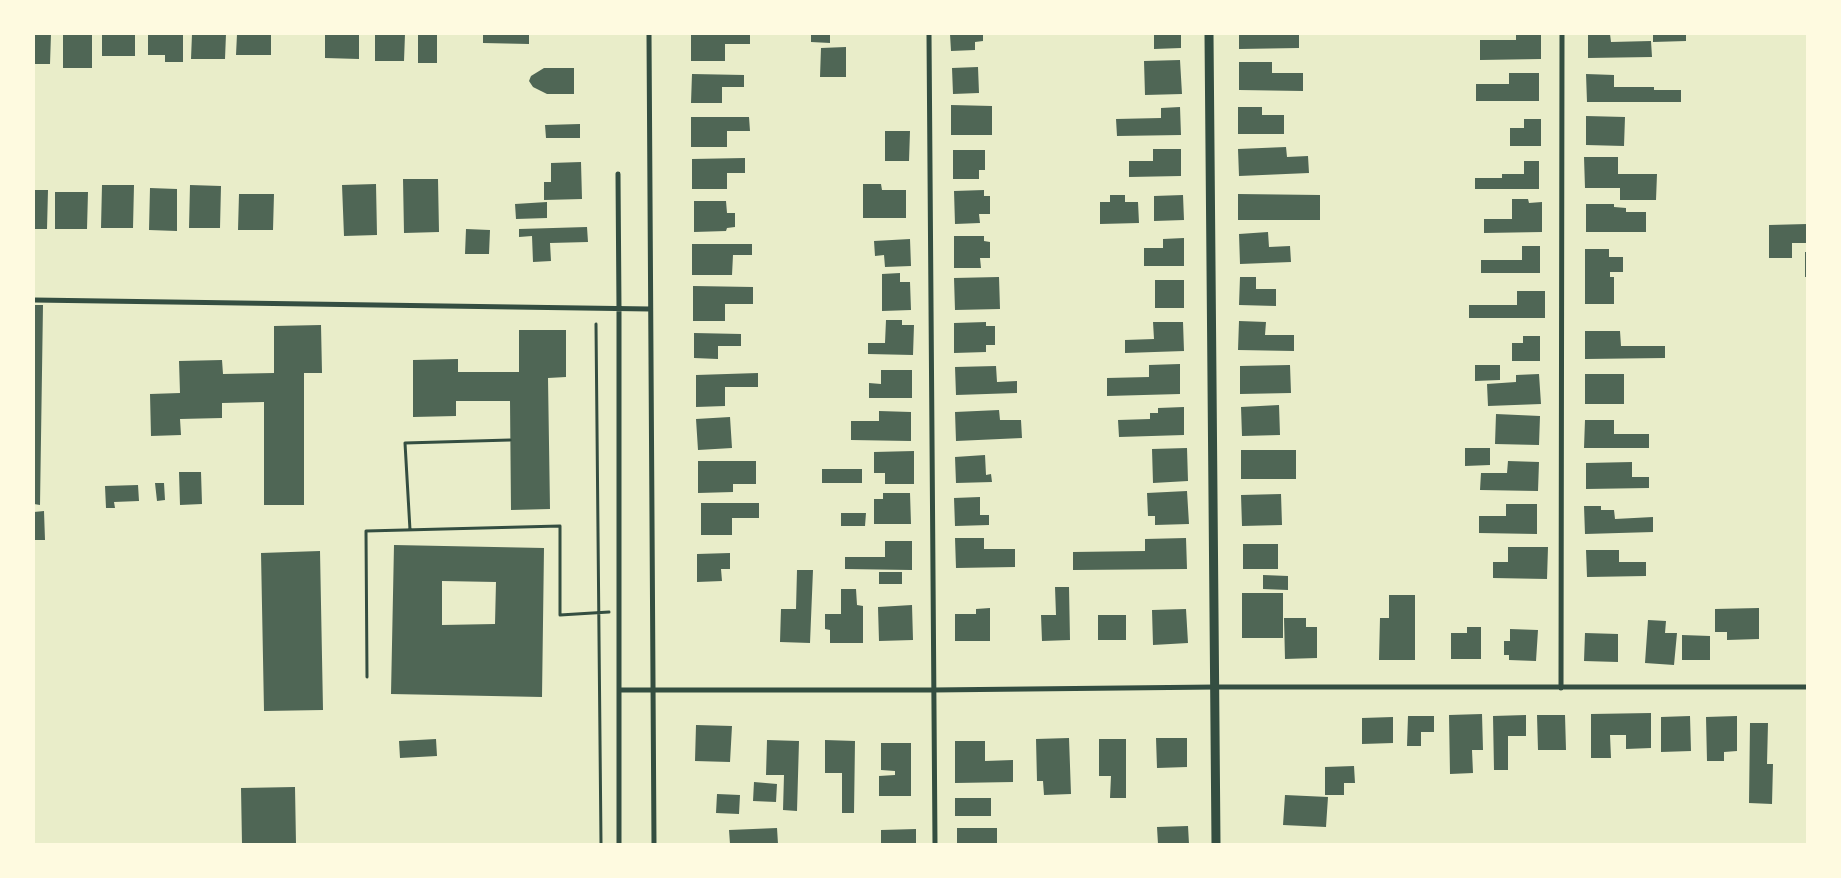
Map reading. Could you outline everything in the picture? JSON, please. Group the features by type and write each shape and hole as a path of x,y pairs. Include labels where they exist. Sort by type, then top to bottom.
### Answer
{"street":[{"path":"649,34 654,844"},
{"path":"929,34 935,844"},
{"path":"1209,34 1216,844"},
{"path":"1561,688 1562,34"},
{"path":"618,174 620,309 619,844"},
{"path":"34,300 650,309"},
{"path":"619,690 1807,686"}],"path":[{"path":"596,324 601,844"},
{"path":"410,530 405,443 510,440"},
{"path":"367,677 366,531 560,526 560,615 619,612"}],"building":[{"path":"34,34 51,34 50,64 34,64"},
{"path":"63,34 92,34 92,68 63,68"},
{"path":"102,34 135,34 135,56 102,56"},
{"path":"148,34 183,34 183,62 165,62 165,55 148,55"},
{"path":"192,34 226,34 225,59 191,59"},
{"path":"237,34 271,34 271,55 236,55"},
{"path":"325,34 359,34 359,59 325,58"},
{"path":"375,34 405,34 404,61 375,61"},
{"path":"418,34 437,34 437,63 418,63"},
{"path":"483,34 529,34 529,44 483,43"},
{"path":"691,34 750,34 750,44 725,44 725,61 691,61"},
{"path":"811,34 830,34 830,43 811,42"},
{"path":"950,34 983,34 983,41 975,42 975,50 951,51"},
{"path":"1154,34 1181,34 1181,48 1154,49"},
{"path":"1239,34 1299,34 1299,48 1239,49"},
{"path":"1516,34 1541,34 1541,59 1480,60 1480,40 1516,40"},
{"path":"1610,34 1611,42 1651,41 1652,57 1588,58 1588,35"},
{"path":"1653,34 1686,34 1686,41 1653,42"},
{"path":"846,47 846,77 820,77 821,48"},
{"path":"1180,60 1182,94 1145,95 1144,61"},
{"path":"1239,62 1272,62 1272,73 1303,73 1303,91 1239,90"},
{"path":"978,67 979,93 953,94 952,68"},
{"path":"544,68 574,68 574,94 547,94 533,87 529,81 531,76"},
{"path":"1509,73 1539,73 1539,101 1476,101 1476,84 1509,84"},
{"path":"692,74 744,75 744,87 722,87 722,103 691,103"},
{"path":"1586,74 1614,75 1614,87 1654,87 1654,90 1681,90 1681,102 1587,102"},
{"path":"951,105 992,106 992,135 951,135"},
{"path":"1180,107 1181,135 1117,136 1116,119 1161,118 1161,108"},
{"path":"1238,107 1262,107 1262,115 1284,115 1284,134 1238,134"},
{"path":"1586,116 1625,117 1624,146 1586,145"},
{"path":"691,117 749,117 750,131 727,131 727,147 691,147"},
{"path":"1524,119 1541,119 1541,146 1510,146 1510,128 1524,128"},
{"path":"580,124 580,138 546,138 545,125"},
{"path":"885,131 910,131 909,161 885,161"},
{"path":"1286,147 1287,157 1308,156 1309,173 1239,176 1238,149"},
{"path":"1153,149 1181,149 1181,176 1129,177 1129,161 1153,161"},
{"path":"953,150 985,150 985,170 979,170 979,179 953,179"},
{"path":"1584,157 1618,157 1618,174 1657,174 1656,200 1620,200 1620,188 1585,188"},
{"path":"745,158 745,173 727,173 727,189 692,189 692,159"},
{"path":"1524,161 1539,161 1539,189 1475,189 1475,178 1502,178 1502,174 1524,174"},
{"path":"581,162 582,199 544,200 544,182 551,182 551,163"},
{"path":"403,179 438,179 439,232 404,233"},
{"path":"376,184 377,235 344,236 342,185"},
{"path":"863,184 881,184 882,190 906,190 906,218 863,218"},
{"path":"102,185 134,185 133,228 101,228"},
{"path":"190,185 221,186 220,228 189,228"},
{"path":"150,188 177,189 177,231 149,230"},
{"path":"34,190 48,190 47,229 34,229"},
{"path":"984,190 984,196 990,196 990,214 979,214 980,223 955,224 954,191"},
{"path":"55,192 88,192 87,229 55,229"},
{"path":"239,194 274,194 273,230 238,230"},
{"path":"1238,194 1320,195 1320,220 1238,220"},
{"path":"1110,195 1125,195 1125,202 1138,202 1139,223 1100,224 1100,202 1110,202"},
{"path":"1183,195 1184,220 1154,221 1154,196"},
{"path":"1512,199 1528,199 1529,203 1542,202 1542,232 1484,233 1484,219 1512,219"},
{"path":"694,201 726,201 727,213 735,213 735,227 727,228 726,231 694,232"},
{"path":"547,202 547,218 516,219 515,204"},
{"path":"1586,204 1614,204 1614,207 1626,208 1626,212 1646,212 1646,232 1586,232"},
{"path":"1807,224 1807,243 1792,243 1792,258 1769,258 1769,225"},
{"path":"587,227 588,242 550,243 551,261 533,262 532,236 519,237 519,229"},
{"path":"466,229 490,230 489,254 465,254"},
{"path":"1268,232 1269,247 1290,246 1291,262 1240,264 1239,234"},
{"path":"954,236 984,236 984,241 990,242 990,258 980,258 981,268 954,268"},
{"path":"1184,238 1184,266 1144,266 1144,248 1163,248 1163,239"},
{"path":"910,239 911,266 885,267 884,255 875,256 874,241"},
{"path":"692,244 752,244 752,255 733,255 732,275 692,275"},
{"path":"1522,246 1540,246 1540,273 1481,273 1481,260 1522,260"},
{"path":"1585,249 1609,249 1609,257 1623,257 1623,272 1610,272 1610,277 1614,277 1614,304 1585,304"},
{"path":"1805,252 1807,252 1807,277 1805,277"},
{"path":"900,273 900,282 910,282 911,310 882,311 882,274"},
{"path":"999,277 1000,309 955,310 954,278"},
{"path":"1240,277 1256,277 1256,289 1276,289 1276,306 1239,305"},
{"path":"1155,280 1184,280 1184,308 1155,308"},
{"path":"693,286 753,287 753,304 725,304 725,321 693,321"},
{"path":"1517,291 1545,291 1545,318 1469,318 1469,305 1517,305"},
{"path":"34,305 43,305 40,505 34,504"},
{"path":"886,320 902,320 902,325 914,325 913,355 868,354 868,343 885,343"},
{"path":"1239,321 1266,322 1265,335 1294,335 1294,351 1238,350"},
{"path":"986,322 986,326 995,326 995,345 986,345 986,352 954,353 954,323"},
{"path":"1153,322 1183,322 1184,351 1125,353 1125,340 1154,339"},
{"path":"321,325 322,373 304,373 304,505 264,505 264,402 222,403 222,418 180,419 181,435 151,436 150,394 180,393 179,361 222,360 223,374 274,373 274,326"},
{"path":"519,330 566,330 566,377 548,378 550,509 511,510 510,401 456,401 456,416 413,417 413,360 458,359 458,372 519,372"},
{"path":"1585,331 1620,331 1621,346 1665,346 1665,358 1585,359"},
{"path":"694,333 741,334 741,346 718,346 718,359 694,358"},
{"path":"1523,336 1540,336 1540,361 1512,361 1512,343 1523,343"},
{"path":"1180,364 1180,394 1107,396 1107,378 1149,377 1149,365"},
{"path":"1290,365 1291,393 1240,394 1240,366"},
{"path":"1475,365 1500,365 1500,380 1475,381"},
{"path":"996,366 997,382 1017,381 1017,393 956,395 955,367"},
{"path":"881,370 912,370 912,398 869,398 869,383 881,384"},
{"path":"758,373 758,387 725,387 725,406 696,407 696,375"},
{"path":"1539,374 1541,404 1488,406 1487,384 1516,382 1516,375"},
{"path":"1585,374 1624,374 1624,404 1585,404"},
{"path":"1279,405 1280,435 1242,436 1241,407"},
{"path":"1184,407 1184,435 1119,437 1118,420 1150,419 1150,413 1158,413 1158,408"},
{"path":"999,410 1000,420 1021,420 1022,438 956,441 955,412"},
{"path":"879,411 911,412 911,441 851,440 851,421 879,421"},
{"path":"1496,414 1540,416 1539,445 1495,444"},
{"path":"730,417 732,448 698,450 696,419"},
{"path":"1585,420 1614,420 1614,434 1649,434 1649,448 1584,448"},
{"path":"1187,448 1188,481 1153,483 1152,449"},
{"path":"1465,448 1490,448 1490,465 1465,466"},
{"path":"1241,450 1296,450 1296,479 1241,479"},
{"path":"914,451 914,484 885,484 885,473 874,473 874,452"},
{"path":"985,455 986,475 991,474 992,482 956,483 955,457"},
{"path":"698,461 756,461 756,484 733,484 733,492 698,493"},
{"path":"1508,461 1539,462 1538,491 1480,490 1481,473 1507,473"},
{"path":"1632,462 1632,477 1649,477 1649,488 1586,489 1586,463"},
{"path":"822,469 862,469 862,483 822,483"},
{"path":"179,472 201,472 202,504 180,505"},
{"path":"155,483 164,483 165,500 157,501"},
{"path":"138,485 139,501 114,502 115,508 106,508 105,486"},
{"path":"1187,491 1189,524 1155,525 1155,516 1148,516 1147,493"},
{"path":"883,493 910,493 911,524 874,524 874,499 883,499"},
{"path":"1281,494 1282,525 1242,526 1241,495"},
{"path":"980,497 980,515 989,515 989,525 955,526 954,498"},
{"path":"701,503 759,503 759,518 732,518 732,535 701,535"},
{"path":"1506,504 1537,504 1537,534 1479,533 1479,516 1506,516"},
{"path":"1584,506 1601,506 1601,510 1614,510 1615,519 1653,517 1653,532 1585,534"},
{"path":"44,511 45,540 34,540 34,512"},
{"path":"841,513 866,513 865,526 841,526"},
{"path":"955,538 984,538 984,549 1015,549 1015,567 956,568"},
{"path":"1186,538 1187,569 1073,570 1073,552 1145,551 1145,539"},
{"path":"885,541 912,541 912,570 845,569 845,557 885,557"},
{"path":"1243,544 1278,544 1278,569 1243,569"},
{"path":"394,545 544,548 542,697 391,694","holes":["442,581 496,582 495,624 442,625"]},
{"path":"1508,547 1548,547 1547,579 1493,578 1493,562 1508,562"},
{"path":"1586,550 1619,550 1619,562 1646,562 1646,576 1587,577"},
{"path":"320,551 323,710 264,711 261,553"},
{"path":"730,553 730,569 721,569 722,581 697,582 697,554"},
{"path":"797,570 813,570 810,643 780,642 781,609 796,609"},
{"path":"879,572 902,572 902,584 879,584"},
{"path":"1263,575 1288,576 1288,590 1263,589"},
{"path":"1055,587 1069,587 1070,640 1042,641 1041,615 1056,615"},
{"path":"841,589 856,589 857,605 863,606 863,643 830,643 830,630 825,629 825,614 841,614"},
{"path":"1242,593 1283,593 1283,638 1242,638"},
{"path":"1389,595 1415,595 1415,660 1379,660 1380,618 1389,618"},
{"path":"912,605 913,640 879,641 878,607"},
{"path":"990,608 990,641 955,641 955,614 976,614 976,609"},
{"path":"1759,608 1759,639 1727,640 1727,632 1715,632 1715,609"},
{"path":"1186,609 1188,643 1153,645 1152,610"},
{"path":"1098,615 1126,615 1126,640 1098,640"},
{"path":"1284,618 1306,618 1306,627 1317,627 1317,658 1285,659"},
{"path":"1648,620 1666,621 1665,633 1677,633 1674,665 1645,663"},
{"path":"1467,627 1481,627 1481,659 1451,659 1451,633 1467,633"},
{"path":"1510,629 1538,630 1536,661 1509,660 1509,655 1504,655 1504,641 1510,641"},
{"path":"1585,633 1618,634 1618,662 1584,661"},
{"path":"1682,635 1710,636 1710,660 1682,660"},
{"path":"1651,713 1651,748 1626,749 1626,735 1610,735 1611,758 1591,758 1591,714"},
{"path":"1482,714 1483,750 1472,750 1473,773 1450,774 1449,715"},
{"path":"1526,715 1526,736 1508,736 1508,770 1494,770 1493,716"},
{"path":"1537,715 1565,715 1566,750 1538,750"},
{"path":"1408,716 1434,716 1434,732 1421,732 1421,746 1407,746"},
{"path":"1690,716 1691,751 1661,752 1661,717"},
{"path":"1737,716 1737,751 1724,752 1724,761 1707,761 1706,717"},
{"path":"1393,717 1393,743 1362,744 1362,718"},
{"path":"1750,723 1768,723 1767,764 1773,764 1772,804 1749,803"},
{"path":"696,725 732,726 730,762 695,761"},
{"path":"1069,738 1071,794 1044,795 1043,781 1037,781 1036,739"},
{"path":"1156,738 1187,738 1187,767 1157,768"},
{"path":"436,739 437,756 400,758 399,741"},
{"path":"1099,739 1126,739 1126,798 1110,798 1111,776 1099,776"},
{"path":"767,740 799,741 797,811 783,810 784,775 766,775"},
{"path":"825,740 855,741 854,813 842,813 842,773 825,773"},
{"path":"955,741 985,741 985,761 1013,760 1013,782 955,783"},
{"path":"881,743 911,743 911,796 879,796 879,776 895,775 895,771 881,770"},
{"path":"1354,766 1355,783 1344,783 1344,795 1325,795 1325,767"},
{"path":"754,782 777,784 776,802 753,801"},
{"path":"295,787 296,844 242,844 241,788"},
{"path":"717,794 740,795 739,814 716,813"},
{"path":"1285,795 1328,797 1326,827 1283,825"},
{"path":"955,798 991,798 991,816 955,816"},
{"path":"1188,826 1189,844 1158,844 1157,827"},
{"path":"777,828 778,844 730,844 729,830"},
{"path":"957,828 997,828 997,844 957,844"},
{"path":"916,829 916,844 881,844 881,830"}]}
